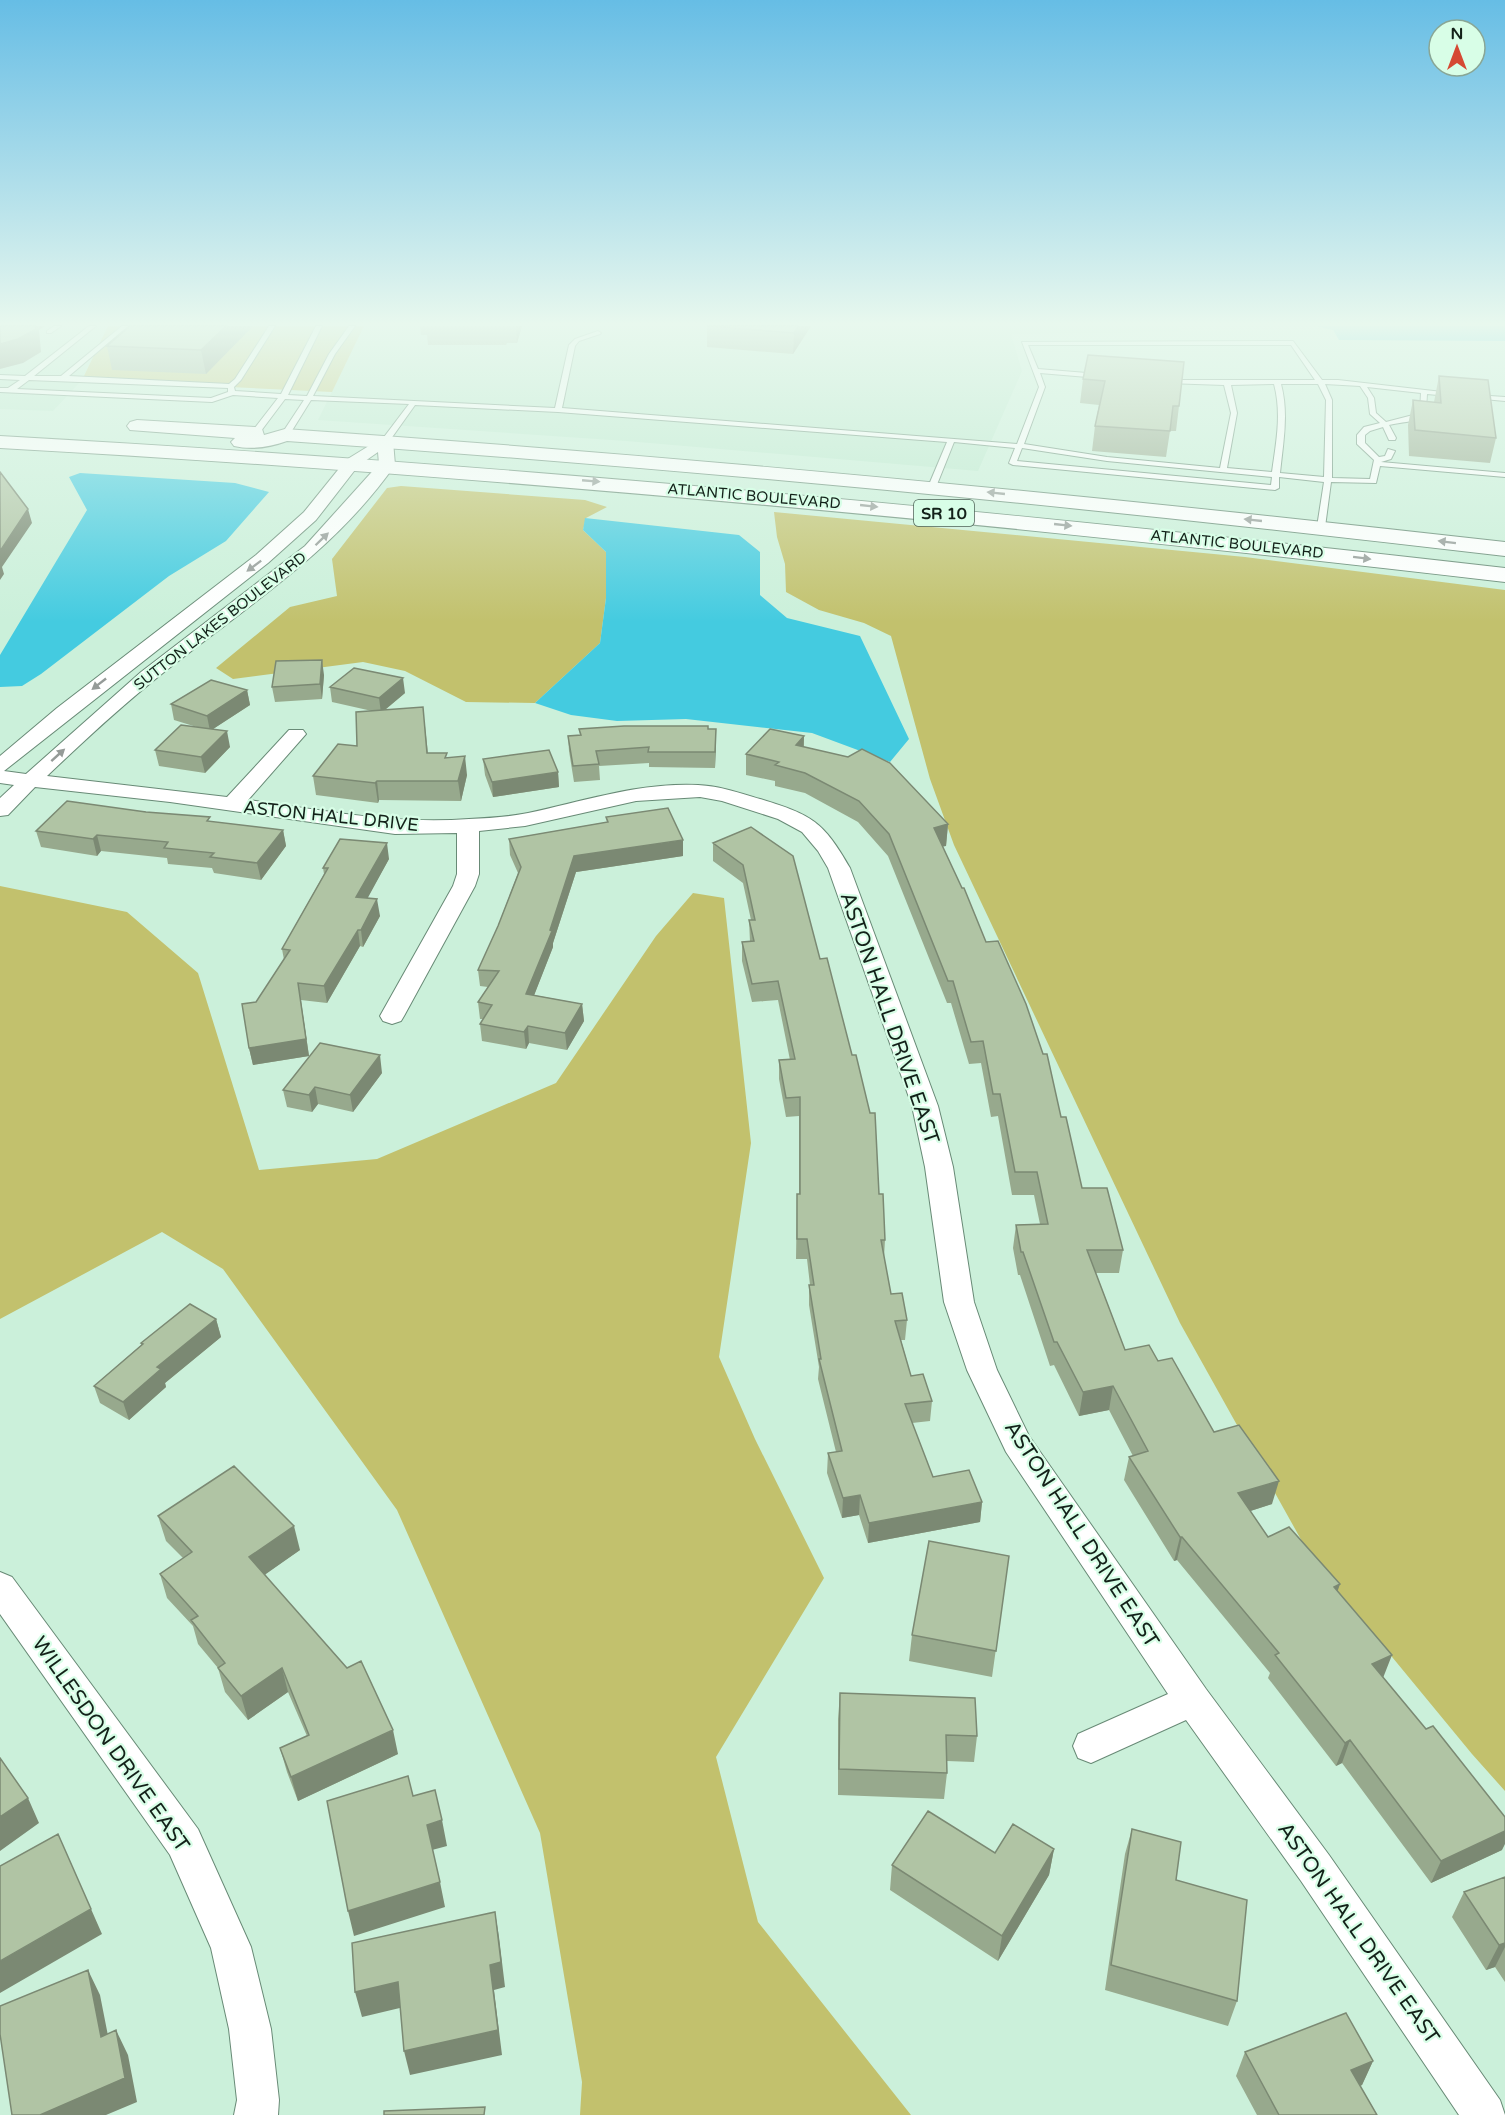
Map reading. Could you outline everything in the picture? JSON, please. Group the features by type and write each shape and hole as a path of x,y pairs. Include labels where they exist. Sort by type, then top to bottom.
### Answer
{"highway":[{"path":"0,425 92,428"},
{"path":"125,426 255,433"},
{"name":"ATLANTIC BOULEVARD","path":"78,446 119,440 249,442 271,440 285,435 385,441 932,487 1321,527 1505,549"},
{"name":"ATLANTIC BOULEVARD","path":"0,442 387,465 865,506 1202,540 1505,575"}],"street":[{"name":"SUTTON LAKES BOULEVARD","path":"0,766 64,712 290,535 310,516 351,463 385,441"},
{"path":"385,441 387,465"},
{"name":"SUTTON LAKES BOULEVARD","path":"0,810 30,780 169,659 233,613 311,549 332,529 387,465"},
{"path":"198,608 233,613"},
{"path":"232,805 296,734"},
{"name":"ASTON HALL DRIVE","path":"0,777 395,827 468,826 525,820 636,795 673,791 700,791 725,795 766,806"},
{"name":"ASTON HALL DRIVE EAST","path":"766,806 810,827 828,849 839,868 925,1106 939,1167 959,1302 982,1370 1017,1443 1192,1700 1315,1868 1485,2115"},
{"path":"392,1017 464,886 468,874 468,826"},
{"name":"WILLESDON DRIVE EAST","path":"0,1587 184,1842 231,1947 250,2029 258,2100 256,2115"},
{"path":"1091,1746 1192,1700"}],"lane":[{"path":"255,433 262,425"},
{"path":"285,435 292,425"},
{"path":"385,441 397,425"},
{"path":"744,425 1018,446 1075,455 1328,480 1373,481 1377,462"},
{"path":"1027,425 1013,463 1275,488 1281,425"},
{"path":"1223,469 1232,425"},
{"path":"1321,527 1328,480 1329,425"},
{"path":"1382,425 1367,429 1361,435 1361,444 1377,462 1505,475"},
{"path":"1385,425 1392,438"},
{"path":"932,487 951,441"},
{"path":"1377,462 1388,457 1391,451"}],"shaded area":[{"path":"387,425 998,425 978,471 626,441"},
{"path":"401,486 585,500 607,507 586,518 583,530 606,552 606,598 600,643 535,703 466,702 405,671 363,662 233,679 216,668 290,607 337,596 332,559 387,488"},
{"path":"774,512 1245,557 1505,590 1505,1791 1313,1561 1180,1323 954,845 930,779 891,636 864,623 819,610 786,592 785,564 777,537"},
{"path":"0,886 127,912 198,973 259,1170 377,1159 556,1083 656,936 693,893 724,898 751,1143 719,1357 755,1439 824,1578 716,1757 758,1922 911,2115 580,2115 582,2082 540,1833 397,1510 223,1269 162,1232 0,1319"}],"water":[{"path":"80,473 235,483 269,492 226,541 169,576 41,674 22,686 0,687 0,655 87,510 69,477"},
{"path":"585,518 739,535 760,552 760,595 787,618 860,636 909,739 890,762 812,733 686,719 617,721 571,715 535,703 600,643 606,598 606,552 583,530"}],"building":[{"path":"1095,425 1171,425 1170,431"},
{"path":"1415,425 1494,425 1496,438 1415,430"},
{"path":"0,472 28,509 0,551"},
{"path":"322,660 320,684 272,687 276,661"},
{"path":"354,668 403,678 379,698 330,687"},
{"path":"211,680 247,690 207,716 171,704"},
{"path":"423,707 427,753 447,753 445,758 465,756 458,781 377,781 375,783 313,776 338,744 357,746 356,712"},
{"path":"181,725 227,731 201,757 155,750"},
{"path":"624,726 708,726 708,729 716,729 715,752 648,752 649,747 596,751 599,764 573,766 568,736 581,735 579,729"},
{"path":"770,729 804,736 796,745 848,757 862,749 890,763 948,824 934,828 964,888 986,942 998,941 1026,1004 1043,1054 1047,1054 1061,1117 1066,1117 1082,1188 1107,1188 1123,1250 1087,1250 1125,1350 1149,1345 1158,1361 1172,1358 1214,1432 1239,1425 1279,1481 1238,1493 1268,1537 1289,1527 1340,1584 1334,1587 1392,1655 1372,1664 1426,1729 1433,1726 1505,1817 1505,1831 1441,1861 1350,1740 1345,1743 1275,1655 1279,1653 1180,1537 1129,1457 1148,1451 1113,1386 1083,1392 1057,1342 1054,1342 1023,1252 1021,1252 1016,1225 1048,1224 1037,1172 1015,1172 1000,1094 993,1094 983,1041 971,1042 953,981 948,981 889,834 859,801 805,773 775,765 779,762 746,754"},
{"path":"549,750 558,772 492,782 483,759"},
{"path":"67,801 146,812 210,817 207,821 283,830 257,863 210,857 214,853 164,848 168,842 97,835 93,839 36,831"},
{"path":"668,808 683,840 574,856 550,930 552,931 526,994 582,1004 565,1033 528,1026 524,1032 480,1024 492,1005 478,1002 499,971 478,970 521,867 509,839 608,822 606,817"},
{"path":"751,827 793,856 820,959 827,958 852,1055 856,1055 870,1113 875,1113 879,1194 883,1194 885,1240 881,1240 891,1294 902,1293 907,1320 895,1321 911,1376 923,1374 932,1401 905,1404 933,1477 969,1470 982,1502 869,1523 860,1495 843,1498 828,1453 842,1451 819,1359 821,1359 809,1285 814,1285 807,1239 797,1239 797,1194 800,1194 800,1097 786,1098 779,1060 795,1059 778,981 752,984 742,942 754,941 749,920 755,920 743,865 713,843"},
{"path":"340,839 387,843 356,897 377,899 361,930 358,930 324,986 298,983 306,1039 249,1048 242,1004 256,1002 290,950 282,949 328,868 323,868"},
{"path":"320,1043 380,1055 350,1095 315,1087 309,1095 283,1090"},
{"path":"190,1304 216,1319 157,1367 161,1369 123,1402 94,1386 143,1344 141,1343"},
{"path":"234,1466 294,1526 249,1557 347,1668 361,1661 393,1730 291,1777 280,1748 309,1735 282,1668 241,1696 218,1668 225,1663 191,1620 198,1616 160,1574 192,1552 158,1516"},
{"path":"929,1541 1009,1556 996,1651 912,1635"},
{"path":"840,1693 975,1698 977,1736 946,1735 947,1773 839,1769"},
{"path":"0,1758 28,1798 0,1817"},
{"path":"408,1776 413,1796 435,1790 442,1820 427,1825 440,1882 348,1911 327,1801"},
{"path":"928,1811 995,1853 1013,1824 1054,1849 1002,1936 892,1865"},
{"path":"1132,1829 1181,1842 1176,1880 1247,1900 1237,2001 1111,1965"},
{"path":"58,1834 91,1909 0,1961 0,1866"},
{"path":"1505,1877 1505,1943 1499,1945 1464,1892"},
{"path":"495,1912 501,1962 490,1965 498,2030 404,2051 398,1982 355,1992 352,1943"},
{"path":"88,1970 101,2037 116,2030 125,2078 40,2115 12,2115 0,2034 0,2006"},
{"path":"1346,2013 1373,2061 1351,2070 1377,2115 1279,2115 1245,2052"},
{"path":"485,2107 484,2115 384,2115 384,2111"}]}
